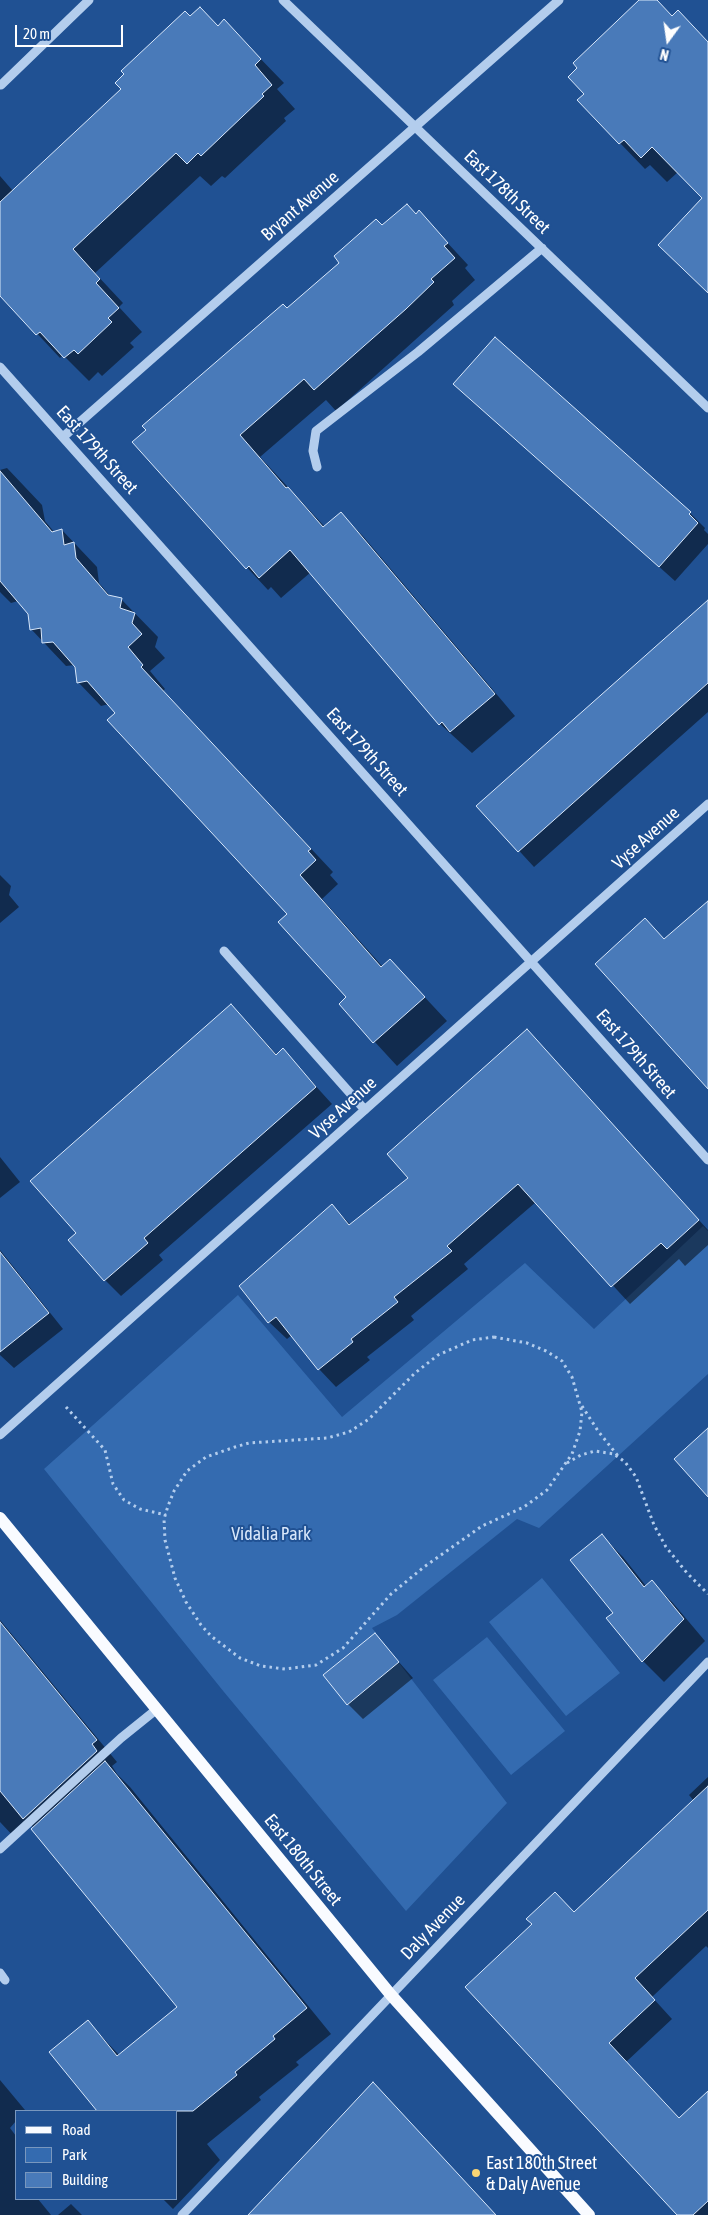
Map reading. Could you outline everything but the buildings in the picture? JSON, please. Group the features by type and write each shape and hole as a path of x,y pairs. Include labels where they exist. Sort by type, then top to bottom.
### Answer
{"main road":[{"name":"East 180th Street","path":"0,1518 391,1995 589,2215"}],"street":[{"path":"1,84 89,0"},
{"name":"East 178th Street","path":"283,0 708,408"},
{"name":"Bryant Avenue","path":"63,436 559,0"},
{"path":"317,467 313,451 316,431 418,352 542,248"},
{"name":"East 179th Street","path":"0,367 708,1160"},
{"name":"Vyse Avenue","path":"0,1435 708,804"},
{"path":"224,951 365,1110"},
{"name":"Daly Avenue","path":"182,2215 708,1662"},
{"path":"0,1849 121,1738 157,1709"}],"path":[{"path":"581,1404 582,1420 576,1444 553,1482 540,1496 524,1507 482,1526 432,1561 391,1594 343,1648 326,1660 305,1668 272,1669 254,1664 223,1647 206,1631 186,1602 175,1578 165,1540 166,1515 180,1480 193,1466 206,1457 248,1443 327,1438 349,1432 369,1419 427,1363 449,1349 472,1340 494,1337 527,1343 546,1351 566,1365 581,1404 598,1431 636,1477 654,1525 666,1547 682,1568 708,1594"},
{"path":"51,1390 105,1450 114,1484 124,1500 140,1509 166,1515"},
{"path":"566,1463 581,1455 595,1451 607,1452 618,1456"}],"green space":[{"name":"Vidalia Park","path":"703,1226 708,1231 708,1374 539,1528 517,1519 397,1615 372,1628 507,1803 406,1911 224,1692 44,1469 238,1295 342,1417 525,1263 594,1329"},
{"path":"542,1578 620,1673 566,1716 489,1622"},
{"path":"487,1637 565,1731 511,1775 433,1680"}],"place":[{"name":"East 180th Street & Daly Avenue","path":"476,2173"}]}
